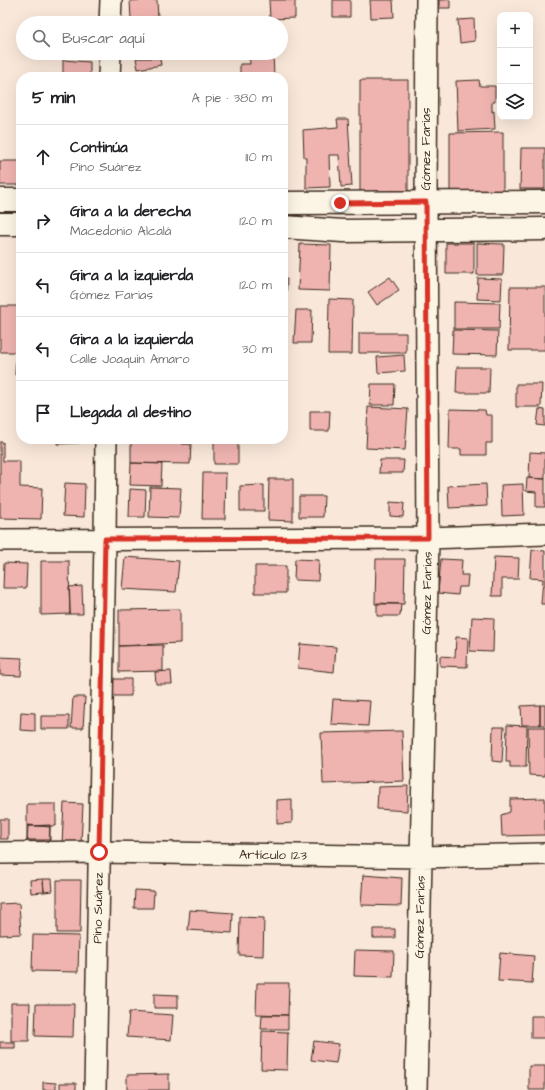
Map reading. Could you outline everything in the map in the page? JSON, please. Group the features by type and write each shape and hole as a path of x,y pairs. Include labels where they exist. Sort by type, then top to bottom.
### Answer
{"main road":[{"path":"0,200 16,200"},
{"path":"288,203 545,202"},
{"path":"0,224 16,224"},
{"path":"288,227 343,230 426,231 545,229"}],"street":[{"path":"110,16 111,0"},
{"name":"Gómez Farias","path":"416,1090 428,538 426,231 427,0"},
{"path":"109,72 110,60"},
{"name":"Pino Suárez","path":"95,1090 106,444"},
{"path":"0,540 428,538 545,534"},
{"name":"Artículo 123","path":"0,853 99,852 421,857 545,854"}],"building":[{"path":"157,0 158,16 131,16 130,1"},
{"path":"269,0 295,0 295,18 288,18 288,16 270,16"},
{"path":"333,0 350,0 350,17 333,17"},
{"path":"370,0 393,0 394,17 371,18"},
{"path":"439,0 450,0 450,8 439,8"},
{"path":"474,19 475,41 460,43 458,20"},
{"path":"63,60 90,62 90,72 63,72"},
{"path":"136,60 160,60 161,65 138,69"},
{"path":"250,60 273,60 274,72 240,72 240,64 250,64"},
{"path":"360,80 408,80 408,193 360,193"},
{"path":"479,80 480,86 495,86 495,102 492,102 492,112 494,111 495,129 458,131 456,81"},
{"path":"337,119 348,119 352,186 341,187 339,155 329,155 330,187 306,188 306,157 304,157 303,130 338,127"},
{"path":"503,132 503,191 450,191 450,133"},
{"path":"521,148 545,148 545,189 520,189"},
{"path":"0,161 16,161 16,185 0,185"},
{"path":"446,243 474,243 474,274 446,274"},
{"path":"477,243 504,244 503,275 477,275"},
{"path":"300,244 331,245 330,291 298,290"},
{"path":"390,277 399,290 377,305 368,292"},
{"path":"478,278 502,279 501,300 477,299"},
{"path":"510,287 545,287 545,350 509,350"},
{"path":"329,299 353,300 352,354 328,354"},
{"path":"454,302 500,303 499,329 454,329"},
{"path":"0,306 16,306 16,352 0,352"},
{"path":"296,310 312,310 311,343 294,343"},
{"path":"453,330 498,331 497,355 452,354"},
{"path":"359,333 406,333 406,353 359,353"},
{"path":"16,354 16,375 15,375"},
{"path":"404,355 405,371 378,373 377,357"},
{"path":"457,367 490,367 489,393 456,393"},
{"path":"371,384 395,384 394,405 370,405"},
{"path":"516,384 542,384 541,407 516,407"},
{"path":"368,407 408,409 405,450 366,448"},
{"path":"450,409 485,410 486,415 492,415 492,443 486,443 486,455 461,455 461,449 449,449"},
{"path":"539,409 545,410 545,426 537,425"},
{"path":"310,411 330,411 329,431 310,431"},
{"path":"0,442 3,442 3,461 20,461 20,487 42,488 41,519 0,518"},
{"path":"131,444 191,444 190,464 131,463"},
{"path":"214,444 238,444 238,464 214,464"},
{"path":"530,452 545,453 545,479 529,478"},
{"path":"380,460 404,460 403,473 379,473"},
{"path":"131,463 162,464 161,486 130,485"},
{"path":"203,473 226,473 225,519 202,519"},
{"path":"527,478 545,479 545,507 536,507 536,492 526,491"},
{"path":"269,479 293,479 293,521 268,520"},
{"path":"65,483 85,484 84,517 63,516"},
{"path":"486,484 487,506 449,508 448,486"},
{"path":"523,484 524,515 502,516 501,485"},
{"path":"264,485 264,511 240,511 240,486"},
{"path":"150,487 181,488 179,518 149,517"},
{"path":"130,489 146,490 145,517 129,517"},
{"path":"299,496 324,496 323,517 299,517"},
{"path":"390,502 404,503 403,517 390,516"},
{"path":"532,550 545,551 545,604 541,604 543,579 530,578"},
{"path":"125,557 179,561 176,592 122,589"},
{"path":"494,557 519,558 518,579 502,579 502,596 492,596"},
{"path":"295,559 319,560 318,581 294,580"},
{"path":"376,559 405,559 404,604 375,604"},
{"path":"441,559 462,560 461,575 468,575 467,587 459,587 458,595 438,593"},
{"path":"41,561 69,561 70,614 41,615"},
{"path":"4,563 27,564 26,588 3,588"},
{"path":"255,566 286,566 286,593 255,593"},
{"path":"82,586 83,614 70,614 69,587"},
{"path":"377,603 401,604 400,616 377,616"},
{"path":"180,609 180,643 119,646 119,610"},
{"path":"472,617 494,618 493,652 470,651"},
{"path":"456,637 468,638 467,667 440,666 440,656 455,657"},
{"path":"300,644 336,647 334,672 298,668"},
{"path":"163,645 163,671 119,672 119,646"},
{"path":"0,657 22,658 21,676 0,675"},
{"path":"171,671 172,684 156,684 155,672"},
{"path":"113,679 131,679 131,696 113,696"},
{"path":"73,697 85,697 83,728 71,728"},
{"path":"333,699 370,701 368,726 331,724"},
{"path":"540,705 545,705 545,725 540,725"},
{"path":"540,705 540,725 522,725 521,706"},
{"path":"21,712 35,713 35,731 20,730"},
{"path":"41,716 69,716 69,729 41,729"},
{"path":"507,725 527,726 526,767 510,767 510,762 506,762"},
{"path":"493,727 504,727 502,762 492,761"},
{"path":"528,727 545,727 545,776 529,775"},
{"path":"402,731 404,781 323,784 321,733"},
{"path":"408,786 407,811 377,809 378,787"},
{"path":"545,798 545,835 502,836 501,815 510,812 510,799"},
{"path":"292,799 292,823 277,824 277,800"},
{"path":"64,803 83,804 81,844 62,844"},
{"path":"27,804 56,804 56,826 27,826"},
{"path":"0,819 8,819 8,839 0,839"},
{"path":"28,825 50,827 49,842 27,841"},
{"path":"50,825 50,840 27,840 27,826"},
{"path":"363,875 402,878 401,906 361,905"},
{"path":"43,879 52,879 53,891 44,892"},
{"path":"43,879 44,892 31,893 30,880"},
{"path":"57,880 81,880 80,933 57,933"},
{"path":"135,890 154,891 153,908 134,908"},
{"path":"19,903 21,934 0,935 0,904"},
{"path":"190,910 233,913 232,933 188,930"},
{"path":"240,917 264,918 263,956 239,955"},
{"path":"373,929 395,929 395,938 373,938"},
{"path":"33,935 79,936 78,972 32,971"},
{"path":"355,950 394,951 393,977 354,976"},
{"path":"500,953 534,956 532,983 498,981"},
{"path":"257,983 289,983 288,1015 256,1014"},
{"path":"154,994 178,995 178,1008 154,1008"},
{"path":"11,1003 30,1003 29,1041 11,1041"},
{"path":"36,1004 74,1004 73,1037 35,1036"},
{"path":"129,1012 173,1015 171,1040 127,1037"},
{"path":"262,1015 288,1015 288,1029 261,1029"},
{"path":"531,1016 545,1016 545,1038 531,1038"},
{"path":"262,1031 288,1032 287,1070 261,1069"},
{"path":"314,1041 339,1044 336,1063 311,1060"},
{"path":"0,1042 15,1042 15,1048 0,1048"},
{"path":"529,1066 545,1066 545,1090 529,1090"},
{"path":"169,1074 169,1090 127,1090 127,1075"},
{"path":"43,1082 56,1083 56,1090 43,1090"},
{"path":"60,1083 76,1083 76,1090 60,1090"}],"route":[{"path":"99,852 105,539 428,538 426,202 340,203"}]}
